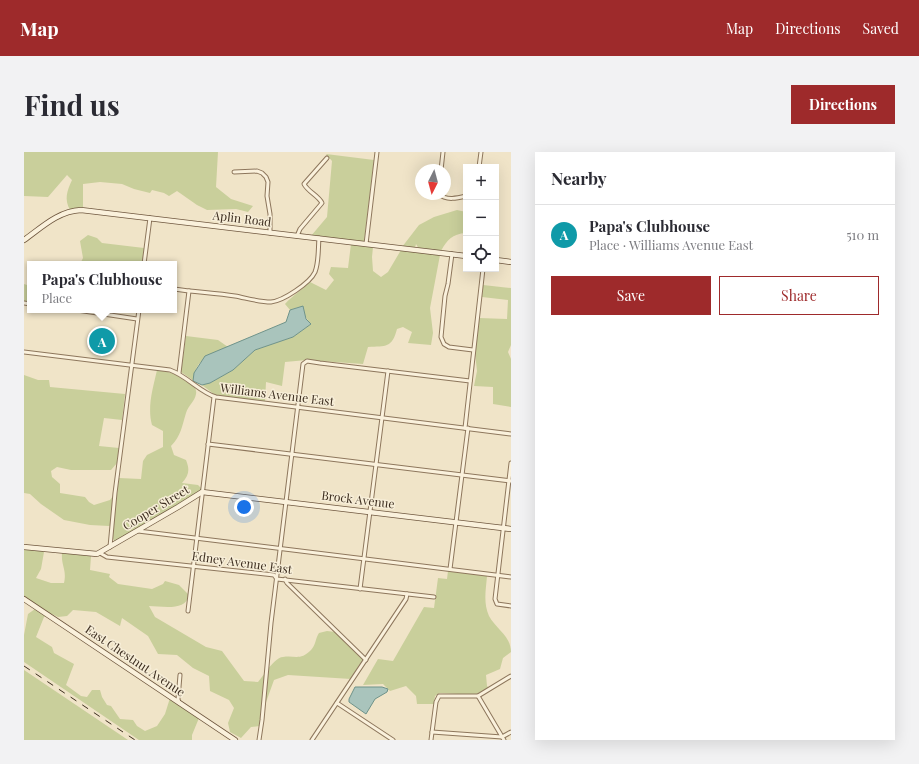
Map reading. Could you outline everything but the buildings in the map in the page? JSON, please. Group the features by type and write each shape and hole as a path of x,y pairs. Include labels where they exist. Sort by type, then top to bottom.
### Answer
{"street":[{"path":"366,244 377,152"},
{"path":"442,164 443,152"},
{"path":"479,164 481,152"},
{"path":"297,236 300,229 322,203 320,199 304,184 327,158"},
{"path":"234,172 257,171 266,177 268,182 267,196 270,214 270,233"},
{"path":"451,198 463,196"},
{"name":"Aplin Road","path":"24,240 58,216 75,210 463,256"},
{"path":"144,261 150,218"},
{"path":"177,289 274,301 289,295 313,276 316,270 319,238"},
{"path":"452,254 445,296 441,337 444,344 449,347 473,350"},
{"path":"499,260 511,262"},
{"path":"450,569 462,475 473,350 483,272"},
{"path":"179,373 189,291"},
{"path":"97,313 138,319"},
{"path":"110,547 115,493 139,313"},
{"name":"Williams Avenue East","path":"24,352 166,369 179,373 214,396 511,434"},
{"path":"259,740 286,502 303,366 305,362 470,381"},
{"path":"360,588 388,371"},
{"name":"Cooper Street","path":"100,553 202,492 214,396"},
{"path":"208,444 510,481"},
{"path":"511,463 495,602 498,604 511,606"},
{"path":"188,611 202,492"},
{"name":"Brock Avenue","path":"202,492 511,529"},
{"path":"138,531 511,577"},
{"name":"Edney Avenue East","path":"24,547 93,555 100,553 107,557 274,575 277,578 434,597"},
{"path":"285,579 287,583 366,660"},
{"path":"312,740 406,599 407,594"},
{"name":"East Chestnut Avenue","path":"24,600 235,740"},
{"path":"179,702 180,675"},
{"path":"431,740 437,699 440,695 478,696 511,676"},
{"path":"478,696 503,738"},
{"path":"337,703 393,740"},
{"path":"432,732 503,738 511,732"}],"green space":[{"path":"24,152 218,152 216,187 231,199 253,206 248,212 236,209 207,210 177,191 169,196 152,190 150,193 122,184 100,182 83,184 83,209 70,210 67,202 67,195 72,180 67,175 48,197 24,196"},
{"path":"326,154 374,160 364,242 311,236 327,217 332,161"},
{"path":"457,210 463,211 463,234 450,238 441,251 419,249 416,244 415,248 402,247 419,225 434,217"},
{"path":"88,235 97,238 102,243 144,248 144,257 142,261 82,261 83,258 80,241"},
{"path":"351,244 373,247 373,271 381,277 388,272 401,250 440,255 430,308 433,333 431,345 408,343 412,332 403,327 397,329 393,340 387,345 368,347 363,364 307,360 285,362 282,386 266,382 265,402 215,395 202,385 210,383 233,370 255,350 293,337 311,324 299,307 290,310 285,304 310,282 326,290 334,280 329,274 331,267 348,268"},
{"path":"24,284 27,285 27,302 24,301"},
{"path":"483,285 511,288 511,345 508,352 511,359 511,407 493,404 493,387 474,386 477,371 475,353 479,318 507,319 508,300 482,297"},
{"path":"186,336 218,340 228,347 210,355 200,362 197,367 194,381 181,372"},
{"path":"157,370 175,374 188,380 196,389 195,397 187,410 179,435 171,446 174,455 186,460 188,472 182,483 198,485 201,488 201,491 115,542 112,537 119,478 141,479 143,461 147,455 163,447 163,431 152,425 150,411 151,398"},
{"path":"24,375 38,380 49,380 50,387 125,394 122,420 104,418 99,446 119,448 117,463 111,470 71,470 57,467 51,471 52,477 60,484 60,493 85,497 94,505 110,500 113,496 111,525 90,525 64,520 41,504 30,494 24,493"},
{"path":"28,549 44,552 41,569 36,578 51,583 64,583 65,574 62,553 91,556 90,570 110,574 109,577 118,584 152,589 163,584 165,581 179,585 189,595 187,600 183,604 172,607 149,606 155,617 206,647 222,651 244,681 258,682 265,673 260,726 251,727 241,738 230,732 228,723 234,708 229,700 210,691 209,676 193,668 177,655 158,654 148,636 122,618 120,626 96,612 73,610 67,616 58,617 50,614 24,598 24,550"},
{"path":"448,571 487,576 485,596 487,611 492,621 509,641 511,652 503,658 500,669 486,675 487,686 489,688 474,695 440,693 435,696 434,704 417,704 416,696 406,686 390,691 383,684 363,685 378,659 393,661 424,607 434,608 438,578 447,579"},
{"path":"35,609 46,616 44,617 36,637 52,647 54,653 74,664 66,685 81,696 87,697 92,690 100,690 107,705 111,706 120,719 133,720 137,726 145,731 157,726 165,714 170,698 199,718 192,735 192,740 139,740 24,662 24,635 28,614"},
{"path":"327,631 336,632 364,660 359,665 351,679 288,675 274,680 265,705 269,667 281,657 300,657 304,655 314,646 319,633"},
{"path":"24,670 128,740 24,740"}],"water":[{"path":"303,306 306,319 311,324 293,337 255,350 233,370 210,383 202,385 193,381 194,373 205,356 286,322 290,310"},
{"path":"355,687 382,687 388,689 387,692 375,699 366,714 349,702"}],"railway":[{"path":"24,666 135,740"}],"place":[{"name":"Papa's Clubhouse","path":"102,341"}]}
